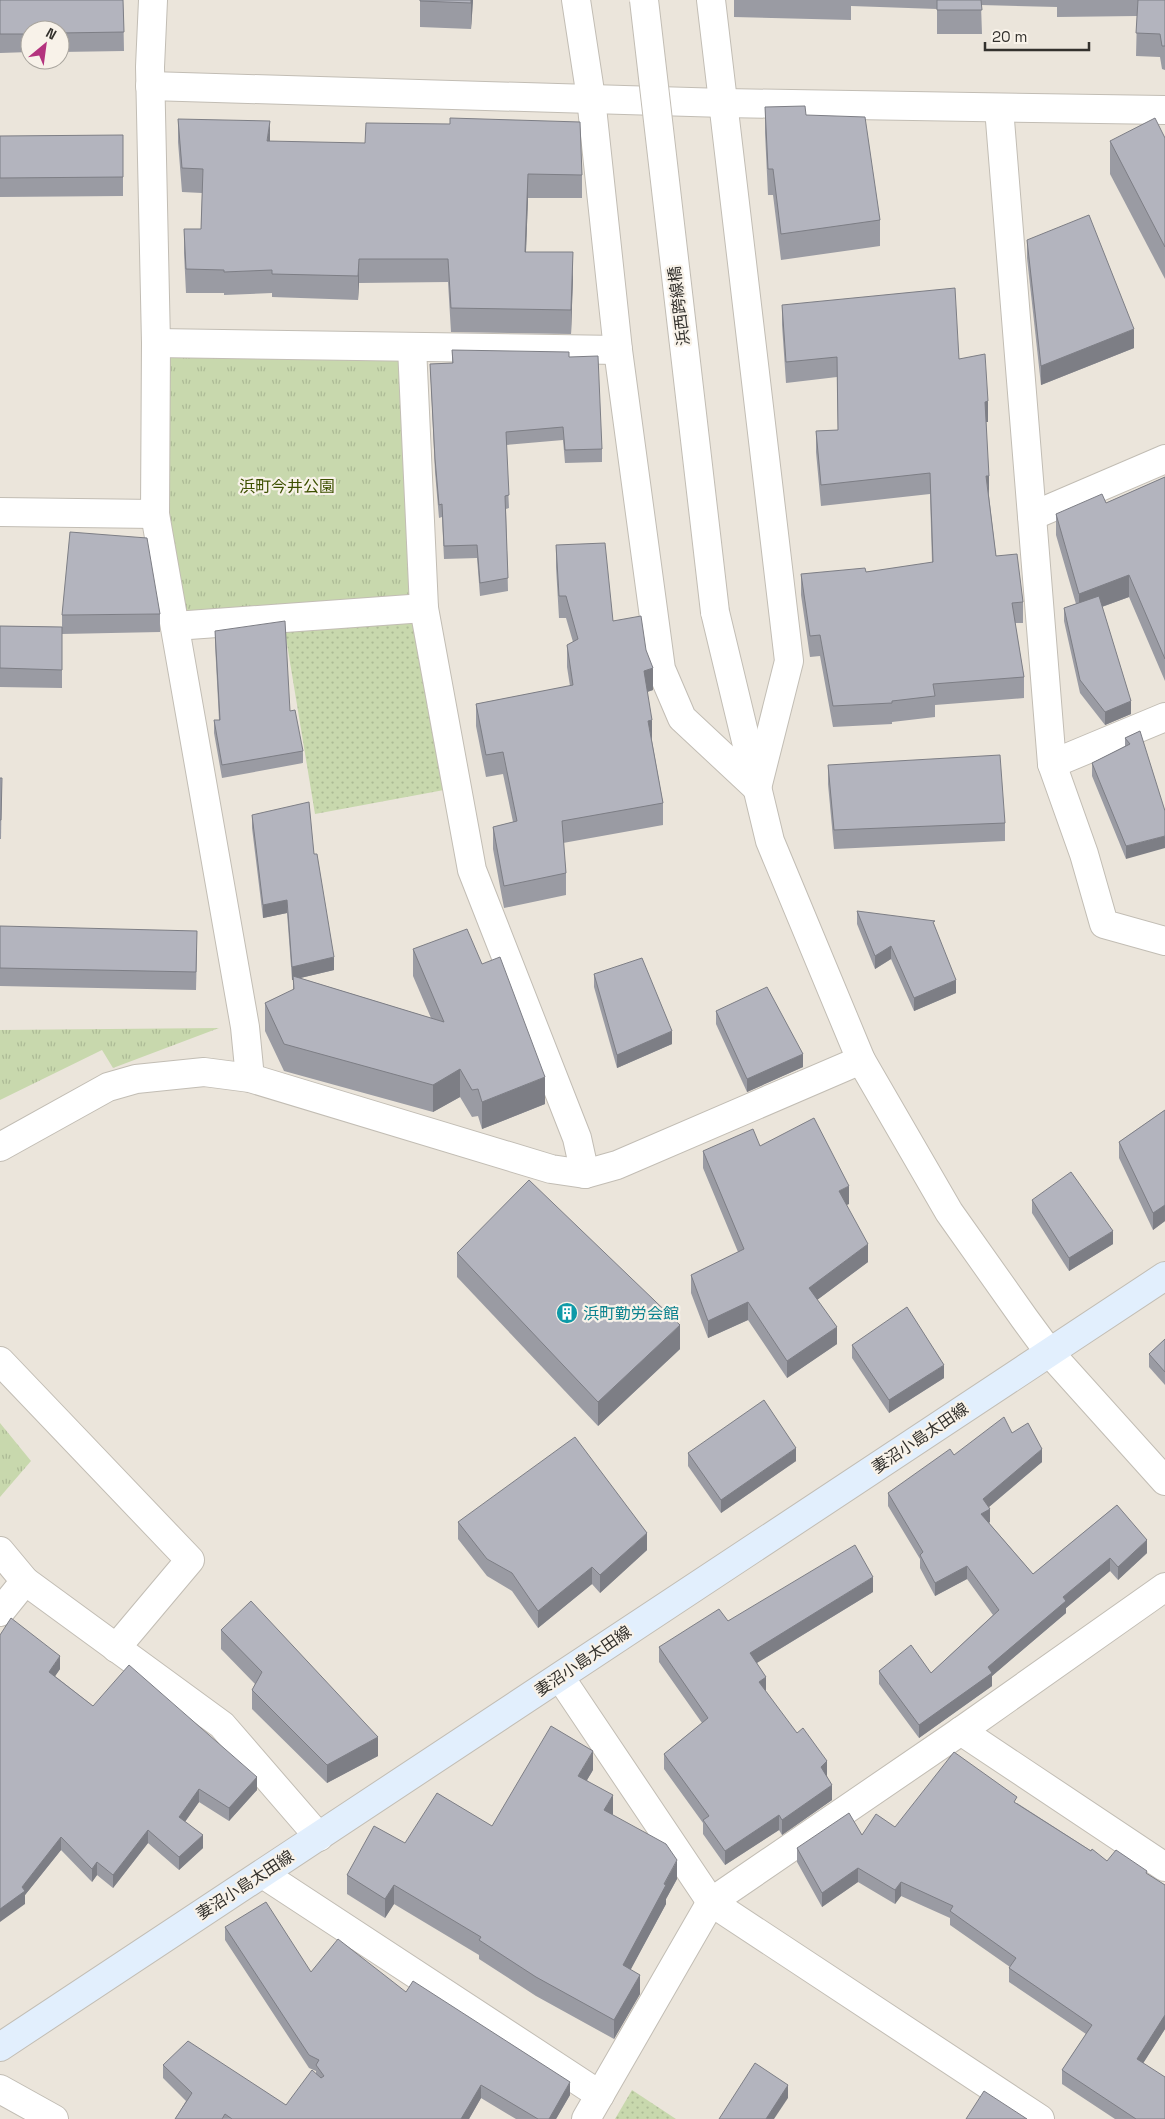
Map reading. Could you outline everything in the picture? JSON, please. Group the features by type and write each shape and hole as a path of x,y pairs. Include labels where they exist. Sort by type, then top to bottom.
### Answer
{"main road":[{"name":"妻沼小島太田線","path":"0,2046 319,1837 1165,1276"}],"street":[{"path":"153,0 150,86 156,343 155,514 245,1027 250,1078"},
{"path":"576,0 591,98 618,350 661,669 682,718 757,788 789,661 711,0"},
{"name":"浜西跨線橋","path":"644,0 715,612 770,841 862,1060 949,1212 1049,1352 1165,1481"},
{"path":"150,86 724,103 1165,110"},
{"path":"999,108 1052,764 1084,854 1104,924 1165,941"},
{"path":"156,343 618,350"},
{"path":"412,347 424,608 472,870 577,1138 585,1174"},
{"path":"1032,516 1165,459"},
{"path":"0,512 155,514"},
{"path":"175,626 424,608"},
{"path":"1052,764 1165,717"},
{"path":"0,1147 108,1087 136,1079 204,1072 250,1078 551,1169 585,1174 617,1165 862,1060"},
{"path":"0,1361 190,1560 116,1648"},
{"path":"0,1551 24,1581 222,1725 319,1837"},
{"path":"0,1612 24,1581"},
{"path":"586,2119 711,1902 961,1731 1165,1587"},
{"path":"560,1677 711,1902 1040,2119"},
{"path":"961,1731 1165,1867"},
{"path":"263,1874 600,2095"},
{"path":"0,2089 54,2119"}],"green space":[{"name":"浜町今井公園","path":"156,343 412,347 424,608 175,626"},
{"path":"413,619 444,790 315,814 285,632"},
{"path":"219,1028 113,1068 102,1050 0,1100 0,1030"},
{"path":"0,1423 31,1461 0,1497"},
{"path":"632,2090 676,2119 615,2119"}],"building":[{"path":"0,0 123,0 124,32 70,33 70,20 20,20 20,34 0,34"},
{"path":"471,0 471,3 420,1"},
{"path":"937,0 981,0 982,10 937,10"},
{"path":"1138,0 1165,0 1165,46 1162,46 1160,34 1136,33"},
{"path":"805,106 806,115 865,117 880,220 781,234 773,169 768,169 765,107"},
{"path":"450,118 580,122 582,175 528,174 525,252 573,252 571,310 451,308 448,259 359,259 358,276 272,274 272,270 224,272 224,270 186,269 184,229 201,229 203,169 182,168 178,119 270,121 267,141 365,143 366,123 450,124"},
{"path":"1155,118 1165,138 1165,247 1110,141"},
{"path":"123,135 123,177 0,178 0,136"},
{"path":"1089,215 1134,329 1041,366 1027,240"},
{"path":"955,288 959,359 985,354 988,401 985,402 989,476 986,476 996,556 1017,554 1023,602 1012,603 1024,677 933,684 935,696 892,701 892,703 833,706 820,635 810,636 801,574 865,568 866,572 933,562 930,473 821,485 816,431 838,430 837,357 786,362 782,305"},
{"path":"452,350 569,352 569,357 598,356 602,449 565,450 563,427 506,432 509,495 505,496 508,578 480,583 477,545 444,546 442,504 439,505 435,459 430,364 453,363"},
{"path":"1165,477 1165,659 1129,575 1079,594 1056,514 1102,494 1106,503"},
{"path":"70,532 147,538 160,614 62,615"},
{"path":"605,543 613,621 641,616 646,650 653,668 644,671 652,720 648,721 663,803 562,821 566,873 504,886 493,827 517,821 503,752 486,755 476,704 573,685 567,645 578,639 566,596 559,596 556,545"},
{"path":"1099,596 1131,701 1105,712 1080,680 1064,608"},
{"path":"285,621 290,711 295,710 303,751 222,765 214,720 220,720 215,631"},
{"path":"0,626 62,627 62,670 0,668"},
{"path":"1140,731 1165,811 1165,836 1126,846 1092,763 1130,744 1125,738"},
{"path":"1000,755 1005,823 834,830 828,765"},
{"path":"0,778 2,778 1,820 0,820"},
{"path":"309,802 314,854 317,854 334,957 292,967 287,900 263,905 252,815"},
{"path":"857,911 935,921 933,922 956,980 914,998 891,946 875,956"},
{"path":"0,926 197,931 196,972 0,968"},
{"path":"467,929 482,964 500,957 545,1077 482,1102 478,1089 472,1090 460,1069 433,1085 284,1044 265,1003 294,989 293,976 444,1022 413,949"},
{"path":"642,958 672,1031 617,1055 594,974"},
{"path":"767,987 803,1054 747,1079 716,1011"},
{"path":"1165,1110 1165,1205 1153,1213 1119,1142"},
{"path":"814,1118 849,1186 839,1191 868,1244 809,1288 837,1327 787,1361 748,1302 708,1321 691,1275 744,1249 703,1151 753,1129 760,1146"},
{"path":"1071,1172 1113,1231 1069,1258 1032,1200"},
{"name":"浜町勤労会館","path":"529,1180 680,1325 598,1402 457,1253"},
{"path":"907,1307 944,1365 889,1400 852,1345"},
{"path":"1165,1339 1165,1372 1149,1354"},
{"path":"764,1400 796,1448 721,1500 688,1453"},
{"path":"1004,1417 1012,1433 1028,1423 1042,1449 983,1499 990,1509 981,1514 1033,1574 1117,1505 1147,1540 1118,1567 1110,1558 1063,1597 1066,1601 988,1667 992,1673 919,1725 879,1671 911,1645 931,1673 999,1610 967,1566 935,1583 920,1555 923,1552 888,1493 950,1449 954,1455"},
{"path":"575,1437 647,1533 600,1575 592,1567 538,1611 512,1573 487,1559 458,1522"},
{"path":"855,1545 873,1577 750,1653 766,1677 759,1682 797,1733 803,1728 827,1761 821,1767 832,1785 782,1820 779,1815 725,1851 703,1820 709,1816 664,1754 708,1718 659,1647 719,1609 728,1621"},
{"path":"251,1601 378,1737 327,1765 252,1690 262,1672 221,1630"},
{"path":"11,1618 60,1656 49,1672 93,1706 129,1665 257,1777 229,1808 199,1789 179,1817 203,1835 179,1857 148,1830 113,1875 97,1862 92,1869 61,1837 22,1887 25,1891 0,1909 0,1635"},
{"path":"551,1726 593,1751 578,1776 613,1795 604,1810 666,1844 677,1860 664,1884 666,1885 623,1965 640,1975 614,2020 536,1977 479,1940 481,1937 394,1885 385,1899 347,1875 374,1826 405,1843 437,1793 492,1826"},
{"path":"954,1752 1017,1797 1014,1802 1091,1851 1092,1849 1107,1861 1116,1850 1165,1885 1165,2015 1137,2059 1165,2077 1165,2119 1136,2119 1062,2070 1092,2025 1009,1968 1016,1958 950,1911 953,1906 901,1882 895,1890 858,1868 822,1893 797,1848 849,1813 862,1835 876,1814 895,1827"},
{"path":"266,1902 311,1972 338,1939 406,1992 413,1981 570,2082 549,2119 538,2119 481,2085 461,2119 232,2119 225,2114 222,2119 175,2119 192,2093 163,2065 188,2041 286,2105 312,2070 321,2078 324,2076 316,2065 319,2060 309,2055 225,1927"},
{"path":"755,2063 788,2085 766,2119 719,2119"},
{"path":"984,2091 1027,2119 966,2119"}],"place":[{"name":"浜町勤労会館","path":"567,1313"}]}
